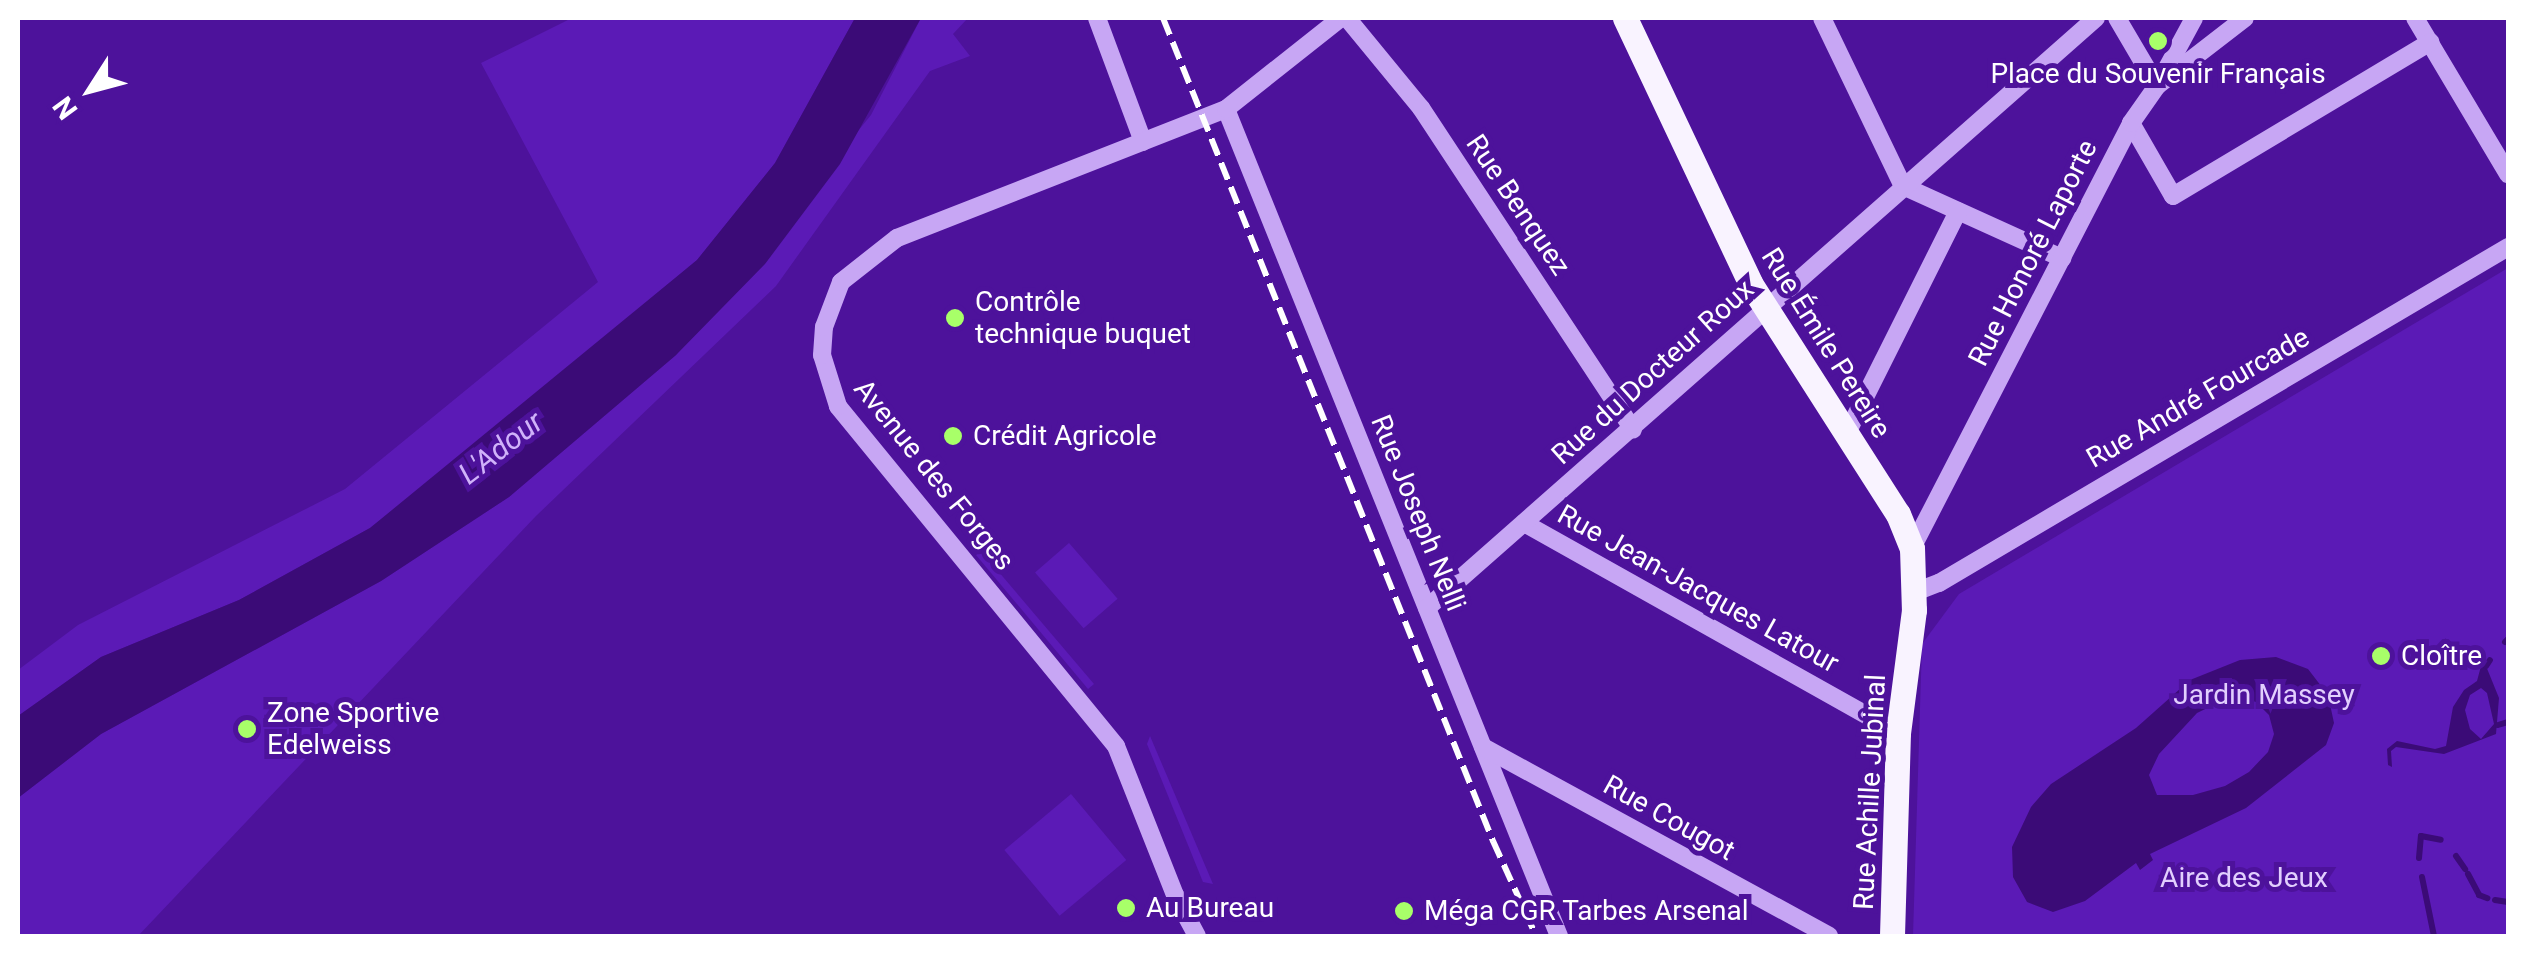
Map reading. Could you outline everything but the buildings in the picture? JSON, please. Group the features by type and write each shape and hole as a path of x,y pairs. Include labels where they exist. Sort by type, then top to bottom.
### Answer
{"main road":[{"name":"Rue Émile Pereire","path":"1624,18 1750,283 1898,514 1912,548 1914,592"},
{"name":"Rue Achille Jubinal","path":"1892,936 1898,733 1914,592"}],"street":[{"path":"1097,18 1143,142"},
{"name":"Avenue des Forges","path":"1195,936 1174,895 1116,746 838,406 822,356 824,328 841,282 876,250 954,214 1226,109 1344,18"},
{"name":"Rue Benquez","path":"1344,18 1421,108 1634,429"},
{"path":"1822,18 1902,186 2062,258"},
{"name":"Rue du Docteur Roux","path":"1427,608 2096,18"},
{"path":"2117,18 2157,86"},
{"path":"2157,86 2194,18"},
{"name":"Rue Honoré Laporte","path":"1912,548 2131,123 2157,86 2245,18"},
{"path":"2415,18 2508,174"},
{"path":"2131,123 2174,196 2430,42"},
{"name":"Rue Joseph Nelli","path":"1226,109 1559,936"},
{"path":"1847,433 1958,211"},
{"name":"Rue André Fourcade","path":"1914,592 1939,582 2508,247"},
{"name":"Rue Jean-Jacques Latour","path":"1524,523 1898,733"},
{"name":"Rue Cougot","path":"1483,747 1829,936"}],"green space":[{"path":"572,18 855,18 775,163 697,260 461,458 370,528 239,600 101,657 18,716 18,670 78,625 345,489 598,282 481,63"},
{"name":"Zone Sportive Edelweiss","path":"921,18 968,18 953,34 970,56 930,71 776,286 536,516 138,936 18,936 18,798 101,734 381,581 509,497 676,355 871,115"},
{"name":"Jardin Massey","path":"2508,268 2508,936 1913,936 1922,644 1959,594"},
{"path":"1069,543 1118,599 1084,628 1035,573"},
{"path":"981,551 1094,684 1088,689 976,555"},
{"path":"1150,736 1213,884 1203,882 1147,744"},
{"path":"1071,794 1126,860 1060,916 1004,850"}],"water":[{"name":"L'Adour","path":"855,18 921,18 840,164 765,264 676,355 509,497 381,581 101,734 18,798 18,716 101,657 239,600 370,528 697,260 775,163"},
{"path":"2276,657 2308,669 2328,695 2334,723 2326,745 2246,808 2150,854 2153,860 2140,870 2136,863 2085,901 2053,912 2027,902 2013,877 2012,847 2031,807 2051,784 2136,728 2190,680 2240,660","holes":["2234,695 2256,702 2269,715 2274,734 2268,752 2249,772 2225,786 2193,795 2157,795 2149,775 2159,754 2197,713"]},
{"path":"2481,666 2486,666 2499,698 2496,734 2444,754 2396,747 2391,751 2392,767 2388,765 2387,749 2397,741 2435,749 2446,746 2453,707 2464,690 2477,681","holes":["2481,688 2487,693 2494,724 2481,739 2470,729 2465,710 2470,695"]}],"waterway":[{"path":"2505,642 2508,639"},
{"path":"2486,666 2490,660"},
{"path":"2498,725 2508,722"},
{"path":"2419,858 2421,836 2441,840"},
{"path":"2456,856 2465,869"},
{"path":"2468,874 2479,895 2487,898"},
{"path":"2422,877 2434,936"},
{"path":"2495,900 2508,902"}],"railway":[{"path":"1163,18 1493,841 1536,936"}],"place":[{"name":"Place du Souvenir Français","path":"2158,41"},
{"name":"Contrôle technique buquet","path":"955,318"},
{"name":"Crédit Agricole","path":"953,436"},
{"name":"Cloître","path":"2381,656"},
{"name":"Zone Sportive Edelweiss","path":"247,729"},
{"name":"Au Bureau","path":"1126,908"},
{"name":"Méga CGR Tarbes Arsenal","path":"1404,911"}],"park label":[{"name":"Aire des Jeux","path":"2244,878"}]}
